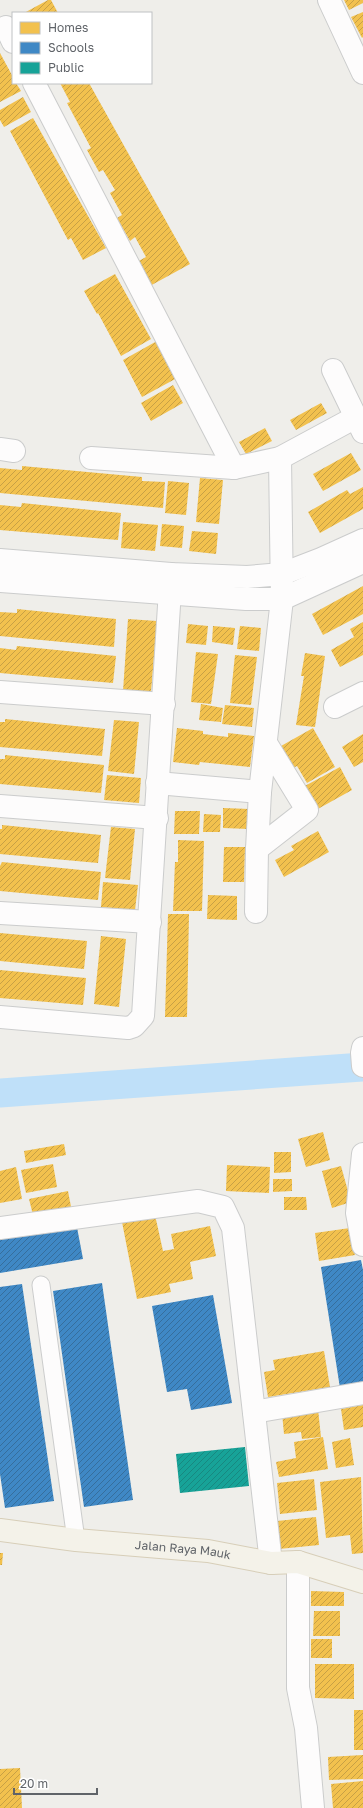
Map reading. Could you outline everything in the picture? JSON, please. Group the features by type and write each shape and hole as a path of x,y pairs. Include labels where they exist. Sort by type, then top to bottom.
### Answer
{"main road":[{"name":"Jalan Raya Mauk","path":"0,1530 76,1540 208,1551 271,1564 298,1562 363,1582"}],"street":[{"path":"329,0 362,68"},
{"path":"35,84 234,468"},
{"path":"91,458 234,468 280,458 359,424 333,370"},
{"path":"256,912 260,792 282,599 280,458"},
{"path":"0,581 171,584 247,578 282,574 321,559 363,540"},
{"path":"0,560 171,584 246,599 282,599 363,562"},
{"path":"0,1017 128,1028 134,1026 143,1016 171,584"},
{"path":"0,692 164,704"},
{"path":"335,707 363,693"},
{"path":"257,849 307,810 266,743"},
{"path":"157,783 260,792"},
{"path":"0,806 157,818"},
{"path":"0,913 150,922"},
{"path":"363,1154 357,1213 363,1245"},
{"path":"0,1228 198,1201 223,1207 234,1228 271,1564"},
{"path":"254,1412 363,1393"},
{"path":"298,1562 298,1688 306,1728 313,1808"}],"lane":[{"path":"41,1285 76,1540"}],"building: Homes":[{"path":"48,0 51,0 57,12 26,12"},
{"path":"344,0 363,0 363,3 349,10"},
{"path":"363,12 363,37 362,38 351,17"},
{"path":"0,53 12,75 12,84 17,84 21,91 0,102"},
{"path":"61,84 90,84 190,264 148,287 135,263 146,257 135,237 130,241 117,218 122,215 110,193 115,190 103,170 99,172 87,150 91,148 67,103 70,102"},
{"path":"23,97 31,112 4,127 0,120 0,110"},
{"path":"33,118 106,248 83,260 71,238 68,240 10,131"},
{"path":"115,274 151,339 121,356 98,313 97,314 84,291"},
{"path":"157,341 177,378 142,397 123,360"},
{"path":"173,385 183,403 151,421 141,403"},
{"path":"321,403 327,413 296,430 290,420"},
{"path":"265,428 272,441 246,454 239,442"},
{"path":"351,453 361,470 323,491 313,474"},
{"path":"22,466 142,477 142,481 165,482 163,508 0,493 0,468 22,470"},
{"path":"200,478 223,480 219,524 196,522"},
{"path":"168,481 189,483 186,515 165,513"},
{"path":"363,487 363,509 320,533 308,512 347,490 350,494"},
{"path":"22,503 121,513 118,540 0,530 0,505 21,507"},
{"path":"123,522 158,525 155,551 121,548"},
{"path":"162,524 184,526 182,548 160,546"},
{"path":"192,531 218,533 216,554 189,551"},
{"path":"363,586 363,614 323,635 312,614"},
{"path":"17,609 116,619 114,647 0,636 0,612 17,613"},
{"path":"128,619 157,621 151,692 123,691"},
{"path":"363,622 363,655 340,667 331,650 354,637 350,629"},
{"path":"188,624 208,626 206,645 186,643"},
{"path":"213,626 235,628 233,645 212,642"},
{"path":"240,626 261,628 259,651 237,649"},
{"path":"17,646 116,656 113,683 0,673 0,648 16,650"},
{"path":"196,652 218,654 211,704 191,702"},
{"path":"305,653 325,656 315,727 296,725 304,676 301,676"},
{"path":"235,655 257,657 251,705 230,703"},
{"path":"201,704 223,708 221,722 199,720"},
{"path":"225,705 254,708 252,727 222,724"},
{"path":"5,719 105,729 102,756 0,747 0,722 5,722"},
{"path":"114,720 139,722 134,774 108,771"},
{"path":"177,728 203,731 203,734 228,737 228,733 254,736 250,767 200,762 199,765 173,762"},
{"path":"313,728 335,767 307,783 297,766 293,768 281,746"},
{"path":"363,734 363,762 354,767 342,747"},
{"path":"5,755 104,765 101,793 0,784 0,759 5,759"},
{"path":"340,767 352,790 316,810 303,787"},
{"path":"107,775 141,778 139,803 104,800"},
{"path":"223,808 250,809 249,829 223,828"},
{"path":"175,811 200,811 199,834 174,834"},
{"path":"204,814 221,815 220,832 203,832"},
{"path":"2,825 101,835 98,863 0,854 0,829 2,829"},
{"path":"111,827 135,829 130,880 105,878"},
{"path":"318,831 329,852 284,877 275,860 294,850 291,846"},
{"path":"178,840 204,841 202,911 173,911 175,862 178,862"},
{"path":"224,847 245,847 244,882 223,882"},
{"path":"2,862 101,872 98,900 0,891 0,866"},
{"path":"103,882 138,885 135,910 101,907"},
{"path":"208,895 237,896 237,920 207,919"},
{"path":"168,914 189,914 187,1017 165,1017"},
{"path":"0,933 87,941 84,969 0,961"},
{"path":"101,936 126,939 119,1007 94,1004"},
{"path":"0,970 86,978 83,1005 0,998"},
{"path":"323,1132 330,1160 306,1167 298,1139"},
{"path":"64,1144 66,1155 26,1163 24,1151"},
{"path":"274,1152 291,1152 291,1172 274,1173"},
{"path":"53,1164 57,1187 26,1193 21,1170"},
{"path":"227,1165 270,1167 269,1193 226,1191"},
{"path":"341,1166 351,1202 332,1208 322,1171"},
{"path":"16,1167 22,1199 0,1203 0,1171"},
{"path":"273,1179 292,1179 292,1191 273,1192"},
{"path":"68,1191 72,1212 34,1219 29,1199"},
{"path":"284,1197 306,1197 307,1210 284,1210"},
{"path":"155,1215 163,1251 174,1249 171,1234 210,1226 216,1256 190,1262 193,1279 169,1284 171,1292 137,1299 122,1222"},
{"path":"350,1228 355,1255 319,1261 315,1233"},
{"path":"324,1351 330,1387 268,1397 264,1372 275,1370 273,1360"},
{"path":"363,1405 363,1427 344,1430 341,1409"},
{"path":"318,1409 321,1437 302,1439 301,1432 284,1434 282,1413"},
{"path":"323,1437 328,1469 279,1477 276,1462 296,1458 294,1442"},
{"path":"350,1438 354,1465 336,1468 332,1442"},
{"path":"361,1477 363,1553 352,1554 350,1535 326,1538 320,1482"},
{"path":"314,1479 317,1510 280,1514 277,1483"},
{"path":"316,1517 319,1545 279,1549 277,1521"},
{"path":"0,1553 3,1553 2,1565 0,1565"},
{"path":"311,1591 344,1592 344,1606 311,1606"},
{"path":"314,1611 340,1611 340,1636 313,1636"},
{"path":"311,1639 332,1639 332,1658 311,1658"},
{"path":"315,1664 354,1664 354,1699 315,1698"},
{"path":"354,1710 363,1710 363,1750 354,1750"},
{"path":"363,1755 363,1779 329,1780 328,1757"},
{"path":"20,1768 22,1808 0,1808 0,1769"},
{"path":"363,1781 363,1808 333,1808 331,1784"}],"building: Schools":[{"path":"76,1222 83,1259 0,1273 0,1236"},
{"path":"361,1260 363,1270 363,1384 340,1388 321,1267"},
{"path":"102,1283 133,1500 84,1507 53,1291"},
{"path":"22,1284 54,1501 5,1508 0,1474 0,1287"},
{"path":"213,1295 232,1403 191,1410 187,1389 167,1392 152,1306"}],"building: Public":[{"path":"245,1447 249,1486 180,1493 176,1454"}],"waterway":[{"path":"0,1093 363,1067"}]}
